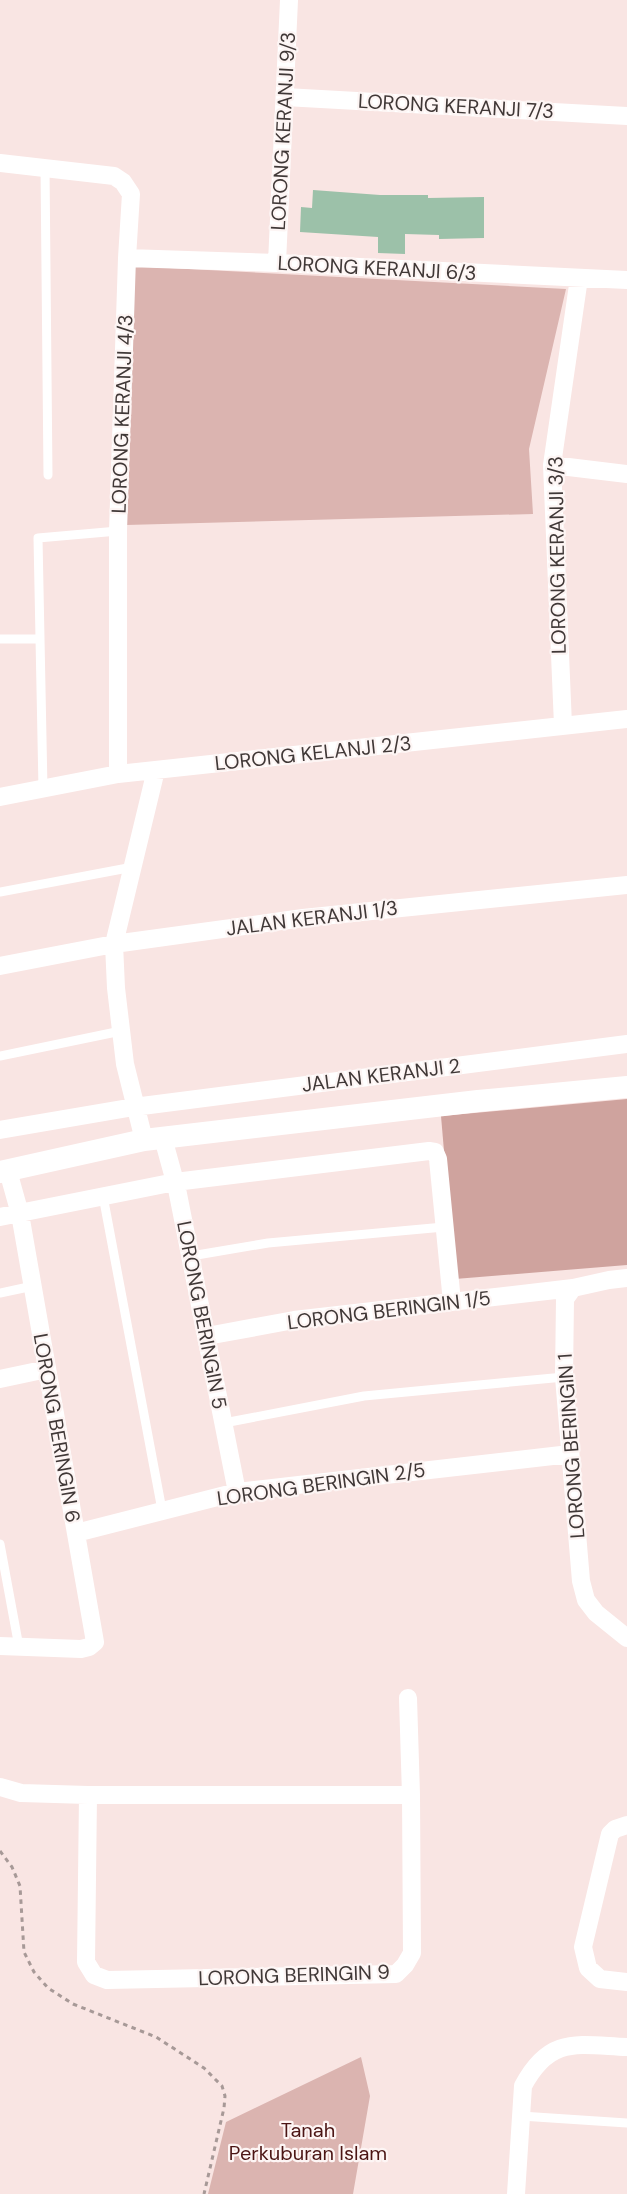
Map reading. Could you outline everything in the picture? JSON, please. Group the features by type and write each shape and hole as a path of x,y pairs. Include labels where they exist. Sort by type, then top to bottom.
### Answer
{"street":[{"name":"LORONG KERANJI 9/3","path":"278,263 289,0"},
{"name":"LORONG KERANJI 7/3","path":"285,97 627,116"},
{"name":"LORONG KERANJI 4/3","path":"0,163 114,176 123,182 131,194 118,531 118,774"},
{"name":"LORONG KERANJI 6/3","path":"127,258 627,280"},
{"name":"LORONG KERANJI 3/3","path":"563,726 552,465 579,278"},
{"path":"552,465 627,474"},
{"name":"LORONG KELANJI 2/3","path":"0,797 118,774 627,718"},
{"name":"LORONG BERINGIN 5","path":"156,770 114,945 124,1064 134,1107 154,1139 175,1182 237,1492"},
{"name":"JALAN KERANJI 1/3","path":"0,966 114,945 303,918 627,885"},
{"name":"JALAN KERANJI 2","path":"0,1130 134,1107 627,1044"},
{"path":"4,1172 154,1139 468,1102 627,1087"},
{"path":"0,1217 175,1182 435,1152 438,1159 452,1302"},
{"name":"LORONG BERINGIN 6","path":"4,1172 20,1214 95,1642 81,1649 19,1647"},
{"name":"LORONG BERINGIN 1/5","path":"207,1336 294,1320 573,1288 627,1278"},
{"name":"LORONG BERINGIN 1","path":"573,1288 565,1299 564,1377 581,1581 586,1600 591,1607 627,1638"},
{"path":"0,1379 47,1369"},
{"name":"LORONG BERINGIN 2/5","path":"76,1533 237,1492 570,1454"},
{"path":"0,1646 19,1647"},
{"name":"LORONG BERINGIN 9","path":"88,1795 86,1962 94,1975 107,1980 396,1974 412,1953 408,1698"},
{"path":"0,1787 21,1793 88,1795 411,1795"},
{"path":"627,1825 615,1829 610,1834 583,1947 588,1968 600,1979 627,1982"},
{"path":"516,2194 523,2086 530,2072 548,2053 573,2044 627,2047"}],"lane":[{"path":"45,167 48,475"},
{"path":"43,789 38,538 118,531"},
{"path":"0,639 40,639"},
{"path":"0,892 133,867"},
{"path":"0,1056 121,1031"},
{"path":"104,1196 162,1510"},
{"path":"190,1256 268,1243 444,1227"},
{"path":"0,1293 33,1286"},
{"path":"224,1423 364,1396 564,1377"},
{"path":"0,1544 19,1647"},
{"path":"521,2116 627,2123"}],"path":[{"path":"0,1851 12,1867 20,1886 24,1952 34,1972 48,1988 74,2004 156,2037 204,2068 222,2086 225,2096 224,2108 204,2194"}],"green space":[{"path":"131,266 566,289 529,449 533,514 126,525"},
{"name":"Tanah Perkuburan Islam","path":"361,2057 370,2096 353,2194 208,2194 226,2122"}],"shaded area":[{"path":"627,1099 627,1265 455,1279 441,1116"}],"building":[{"path":"313,190 380,195 428,195 428,198 484,197 484,238 439,239 439,235 405,234 405,254 378,253 378,237 300,232 301,207 312,208"}]}
